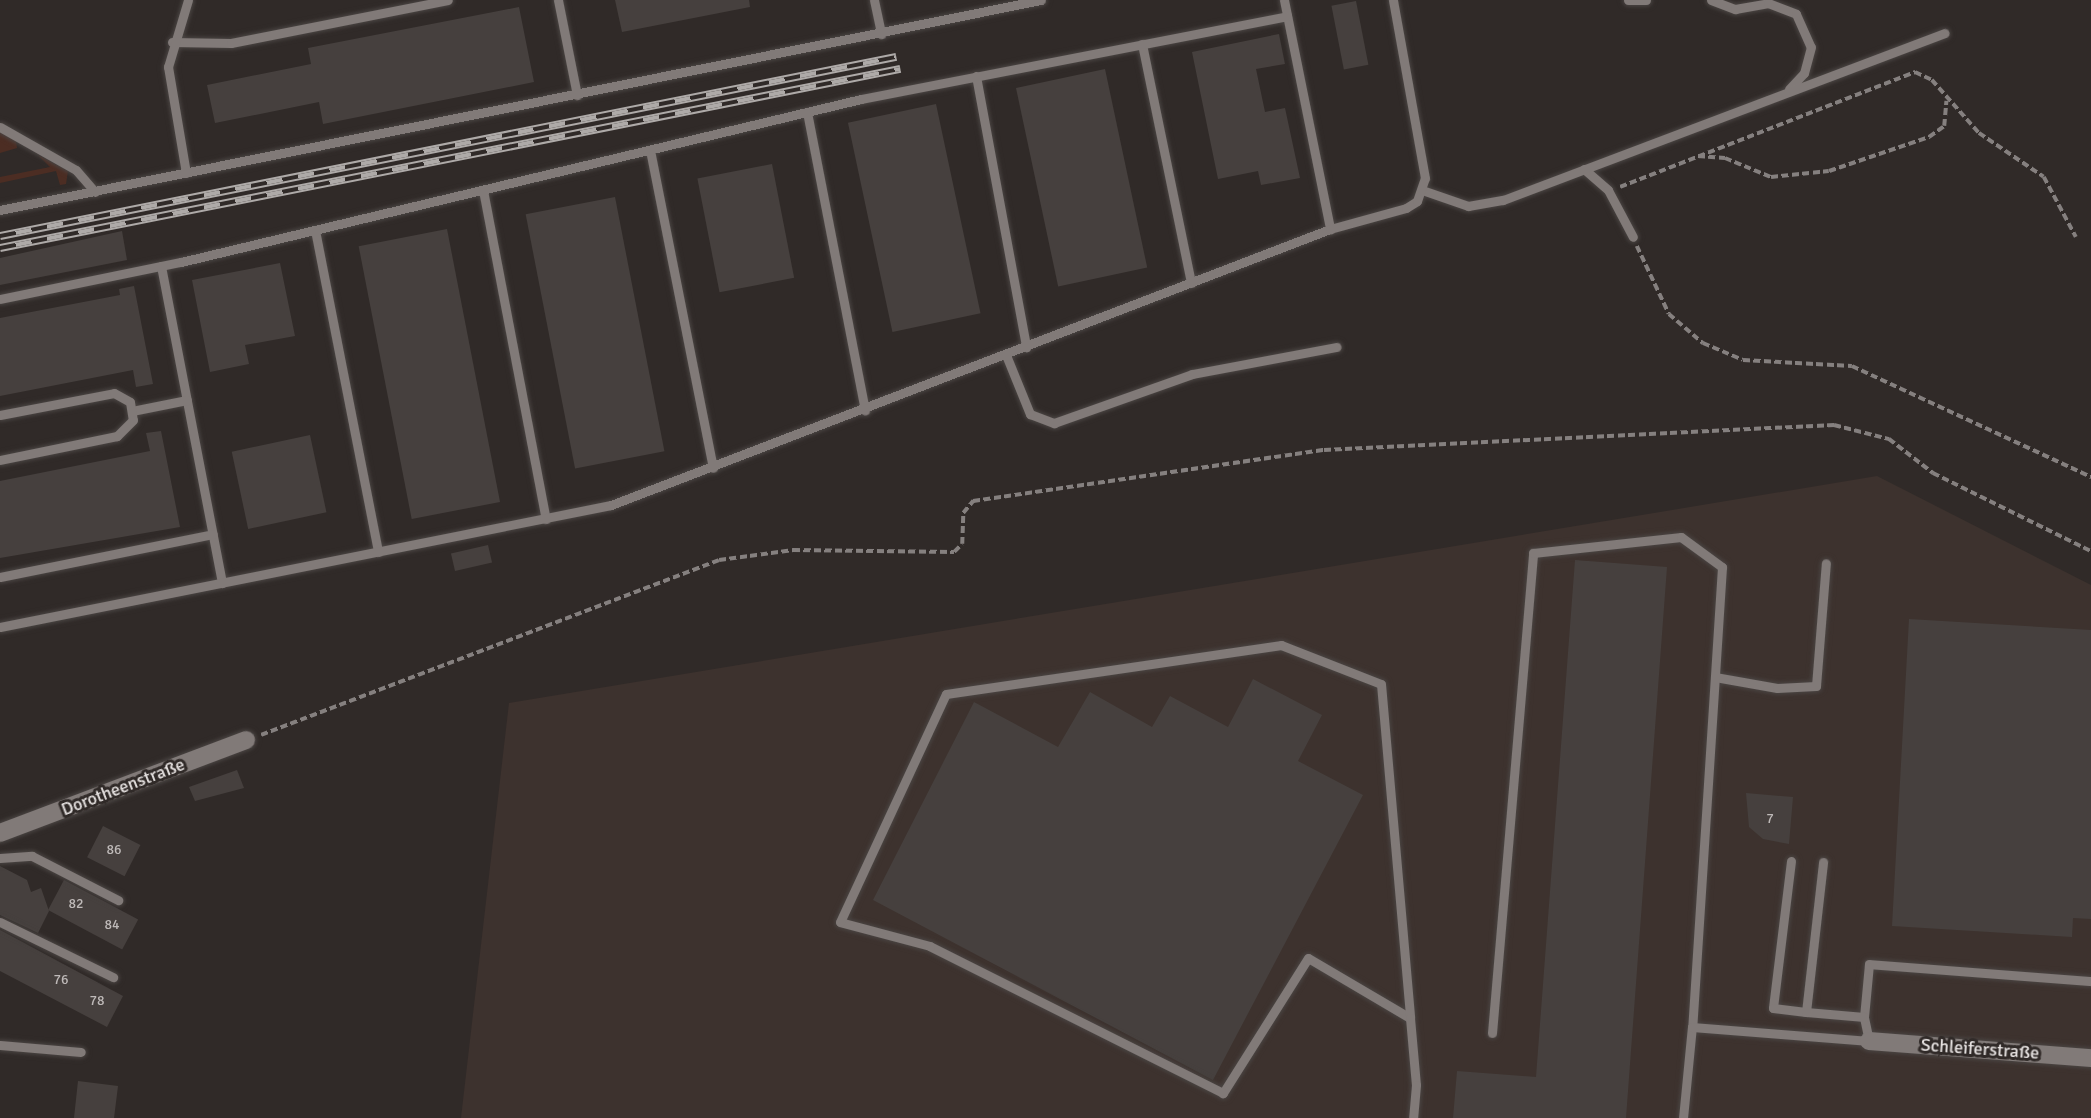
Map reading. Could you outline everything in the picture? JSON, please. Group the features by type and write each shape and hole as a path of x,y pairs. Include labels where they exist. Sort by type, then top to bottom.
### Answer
{"street":[{"name":"Dorotheenstraße","path":"0,833 246,740"},
{"name":"Schleiferstraße","path":"1870,1041 2091,1058"}],"lane":[{"path":"186,173 169,90 172,42 188,0"},
{"path":"172,42 231,43 448,0"},
{"path":"558,0 578,94"},
{"path":"874,0 881,34"},
{"path":"989,0 991,12"},
{"path":"0,210 1041,0"},
{"path":"1284,0 1330,229"},
{"path":"0,627 611,505 1330,229 1406,208 1422,190 1420,135 1393,0"},
{"path":"1628,0 1646,0"},
{"path":"1711,0 1735,9 1781,6 1805,25 1809,60 1796,83 1780,95"},
{"path":"0,299 161,266 807,112 976,76 1287,16"},
{"path":"1422,190 1450,204 1485,205 1944,33"},
{"path":"1142,44 1191,283"},
{"path":"976,76 1026,347"},
{"path":"807,112 864,410"},
{"path":"0,127 76,170 95,192"},
{"path":"650,150 713,468"},
{"path":"1584,169 1609,193 1633,237"},
{"path":"483,190 546,519"},
{"path":"315,230 378,552"},
{"path":"161,266 222,583"},
{"path":"1006,355 1030,414 1054,424 1192,374 1336,347"},
{"path":"0,415 114,393 126,398 132,411 132,428 117,436 0,460"},
{"path":"132,411 187,400"},
{"path":"0,577 213,534"},
{"path":"1492,1033 1533,553 1681,537 1722,568 1692,1027 1683,1118"},
{"path":"1715,677 1777,688 1816,686 1826,563"},
{"path":"1410,1018 1308,958 1223,1094 930,946 840,922 946,694 1281,645 1381,684 1410,1018 1413,1118"},
{"path":"0,858 32,856 118,900"},
{"path":"1791,861 1773,1008 1864,1017"},
{"path":"1806,1012 1823,862"},
{"path":"0,922 114,977"},
{"path":"1692,1027 1870,1041 1864,1017 1869,964 2091,981"},
{"path":"0,1045 81,1052"}],"path":[{"path":"1609,193 1686,158 1901,76 1925,75 1979,133 2049,183 2076,237"},
{"path":"1686,158 1714,155 1771,177 1855,164 1913,145 1944,126 1948,106 1942,93"},
{"path":"1633,237 1659,299 1703,343 1743,360 1852,366 2091,477"},
{"path":"246,740 719,560 807,550 954,552 964,531 963,513 973,501 1324,450 1834,425 1889,439 1933,473 2091,551"}],"shaded area":[{"path":"0,132 16,141 17,148 0,153"},
{"path":"38,155 68,171 66,184 60,185 56,171 0,183 0,177 50,167"},
{"path":"1877,476 2091,585 2091,1118 461,1118 509,703"}],"building":[{"path":"615,0 749,0 750,7 622,32"},
{"path":"1356,1 1368,65 1344,70 1331,6"},
{"path":"519,7 534,82 323,124 319,102 215,123 207,85 311,64 308,48"},
{"path":"1279,34 1285,64 1256,69 1265,112 1285,108 1300,178 1261,185 1258,171 1218,179 1192,52"},
{"path":"1105,69 1147,268 1058,286 1016,88"},
{"path":"936,104 980,313 892,332 848,123"},
{"path":"772,164 794,278 720,292 697,179"},
{"path":"615,197 664,451 575,469 526,214"},
{"path":"447,229 500,502 412,519 359,246"},
{"path":"122,231 127,260 0,285 0,258"},
{"path":"280,263 295,336 245,345 249,364 210,372 192,280"},
{"path":"134,286 153,384 136,387 133,370 0,396 0,318 120,295 119,289"},
{"path":"161,431 180,527 0,558 0,481 150,451 146,433"},
{"path":"310,435 326,512 248,529 232,452"},
{"path":"488,545 492,563 455,571 451,554"},
{"path":"1575,560 1667,567 1626,1118 1453,1118 1457,1071 1536,1077"},
{"path":"1909,619 2091,630 2091,919 2073,918 2072,937 1892,926"},
{"path":"1253,679 1322,715 1298,761 1363,795 1213,1080 873,900 974,702 1058,747 1090,692 1152,727 1170,696 1228,727"},
{"path":"237,770 244,788 195,801 189,787"},
{"path":"1746,793 1793,797 1789,844 1763,839 1749,827"},
{"path":"103,826 140,845 125,876 87,857"},
{"path":"0,866 27,880 31,892 41,888 49,911 38,933 0,915"},
{"path":"64,880 138,919 122,949 48,910"},
{"path":"0,930 123,996 107,1027 0,971"},
{"path":"78,1081 118,1086 114,1118 74,1118"}],"railway":[{"path":"0,236 896,57"},
{"path":"0,248 900,69"}]}
